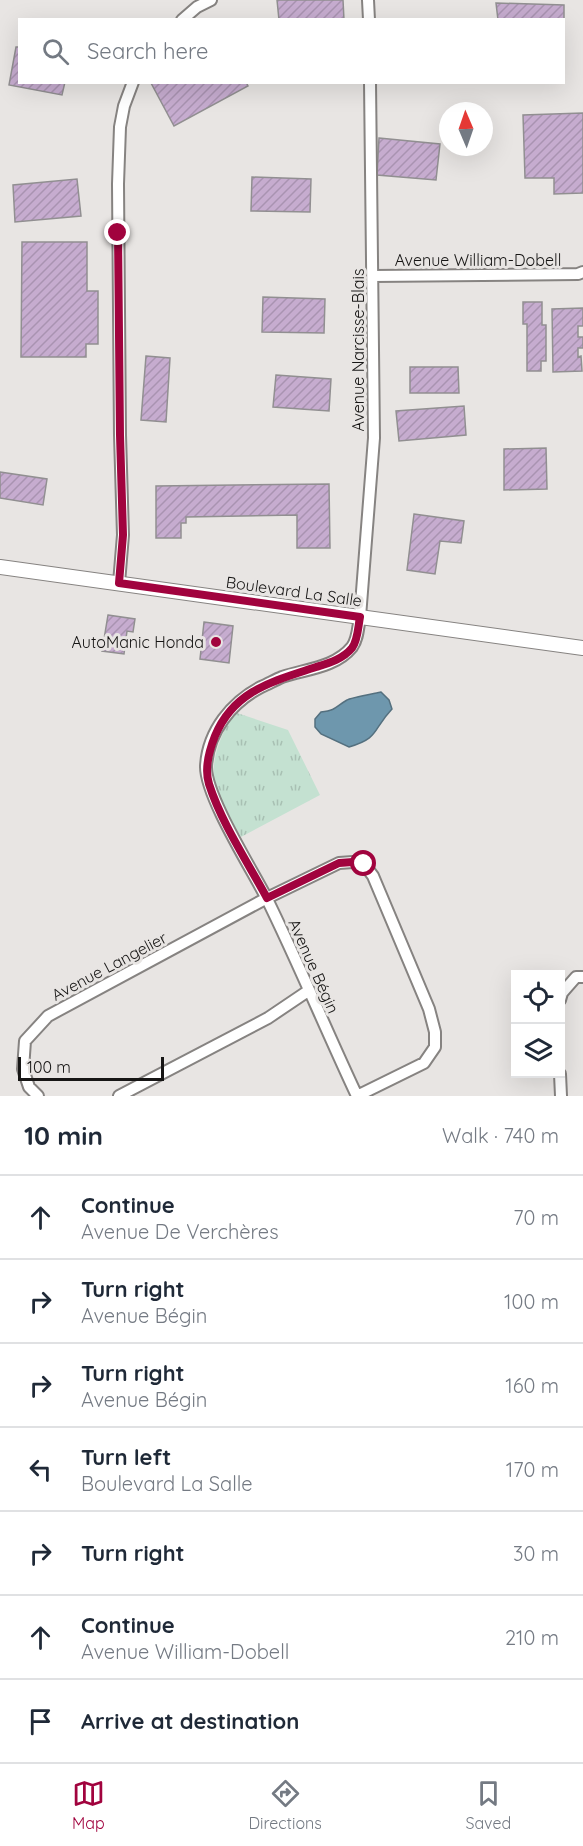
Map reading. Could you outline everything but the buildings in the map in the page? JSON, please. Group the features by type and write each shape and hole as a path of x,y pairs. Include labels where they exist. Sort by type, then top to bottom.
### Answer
{"street":[{"path":"184,18 197,7 211,0"},
{"path":"368,0 369,18"},
{"path":"119,583 123,535 118,184 120,127 124,106 132,84"},
{"name":"Avenue Narcisse-Blais","path":"360,617 374,438 370,84"},
{"name":"Avenue William-Dobell","path":"373,276 578,274 583,272"},
{"name":"Boulevard La Salle","path":"0,567 583,648"},
{"name":"Avenue Bégin","path":"357,1096 267,898 220,810 208,783 206,766 220,725 247,694 281,678 335,661 352,647 360,617"},
{"name":"Avenue Langelier","path":"38,1096 29,1087 23,1069 25,1041 48,1016 267,898 339,863 353,862 364,864 373,876 429,1009 435,1032 435,1047 424,1063 357,1096"},
{"path":"565,990 576,977 583,977"},
{"path":"119,1096 268,1018 308,991"},
{"path":"560,1078 561,1096"}],"green space":[{"path":"234,712 288,730 320,795 241,837 221,802 214,780 217,750"}],"water":[{"path":"381,692 389,700 392,709 371,737 359,744 349,747 321,734 315,727 315,719 321,712 333,709 349,699"}],"place":[{"name":"AutoManic Honda","path":"216,642"}],"route":[{"path":"118,233 123,535 119,583 360,617 352,647 335,661 281,678 247,694 239,701 220,725 206,766 208,783 220,810 267,898 339,863 364,864"}]}
